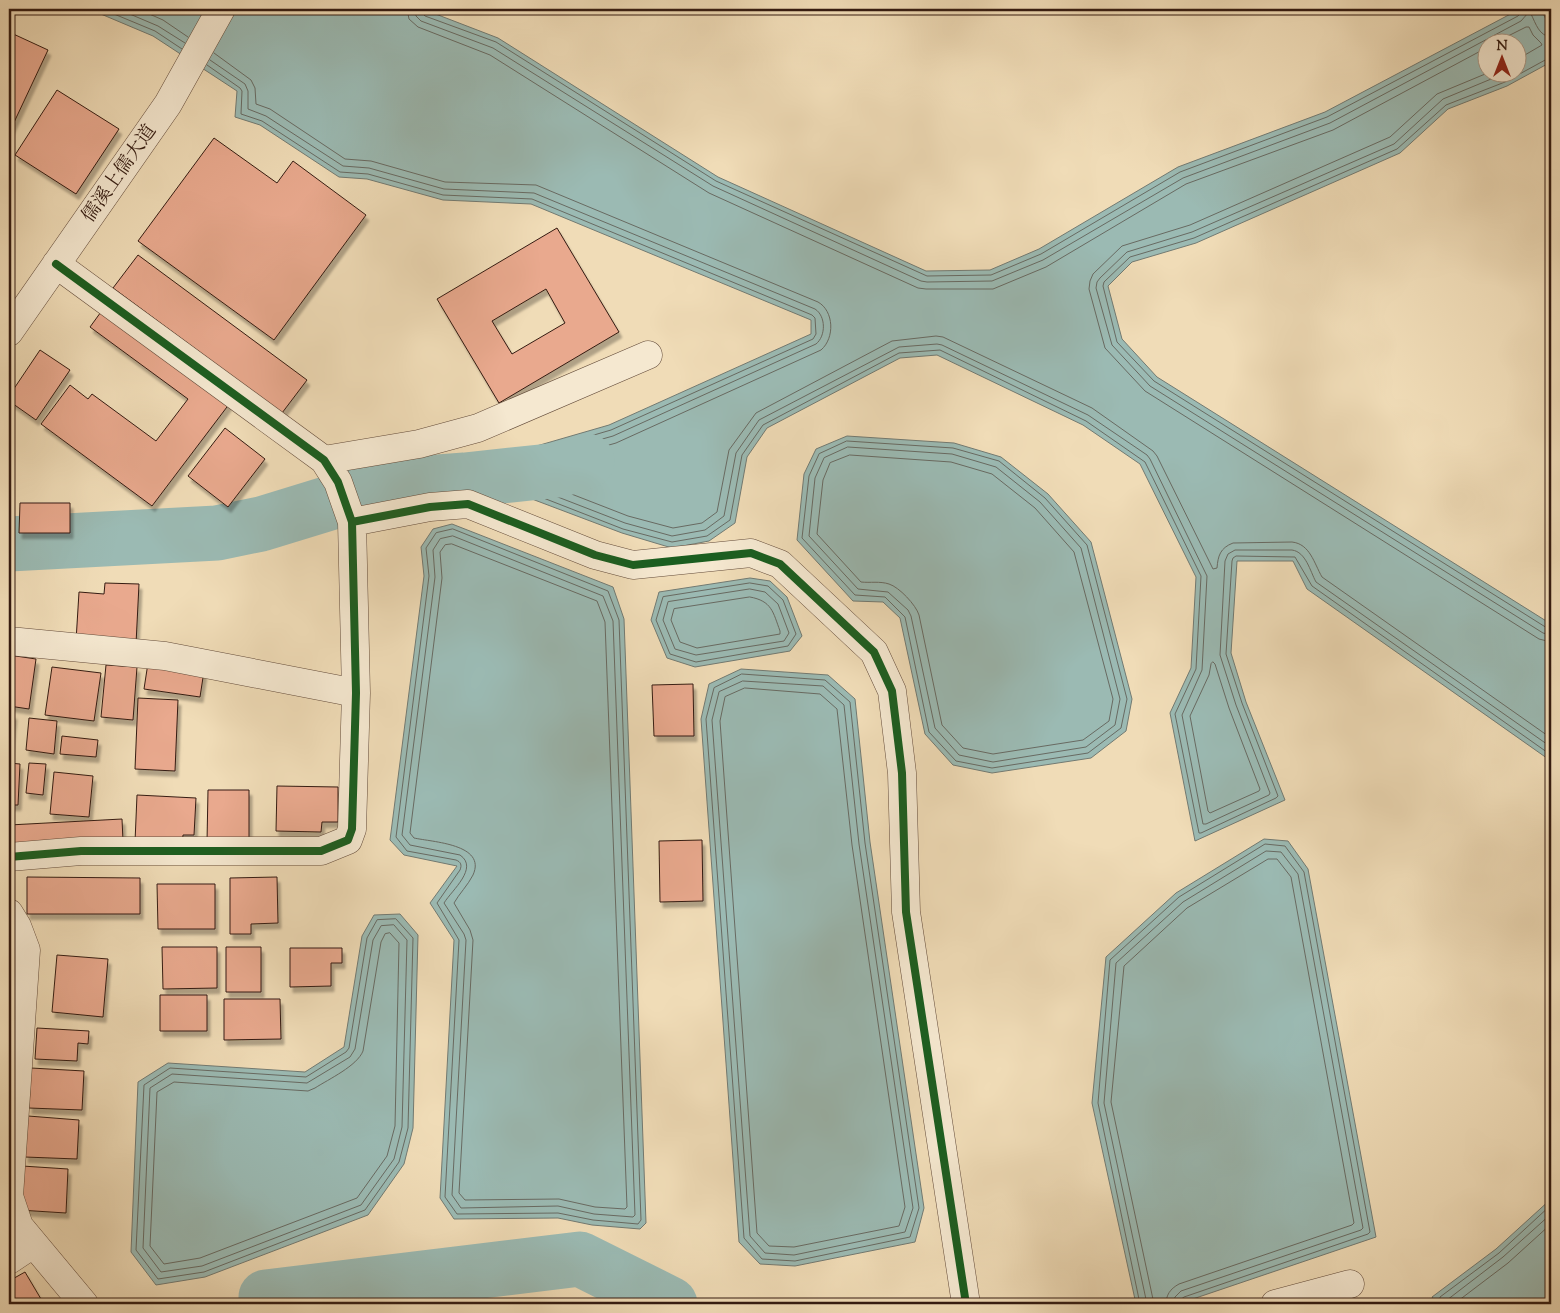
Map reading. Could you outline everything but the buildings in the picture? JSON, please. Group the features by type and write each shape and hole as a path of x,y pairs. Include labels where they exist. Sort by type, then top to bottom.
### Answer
{"street":[{"name":"儒溪上儒大道","path":"9,332 168,104 221,9"},
{"path":"56,264 340,492 430,508 468,504 595,555 633,565 750,553 780,564 874,652 892,691 902,773 906,912 966,1304"},
{"path":"340,492 418,444 478,428 648,355"},
{"path":"9,857 81,851 321,851 348,840 352,829 356,692 340,492"},
{"path":"9,641 165,656 356,692"},
{"path":"9,912 17,926 26,950 9,1196 19,1226 84,1304"},
{"path":"9,1260 33,1244"},
{"path":"1275,1304 1350,1284"}],"water":[{"path":"89,9 418,9 433,13 498,38 718,177 926,271 990,270 1039,249 1178,167 1325,112 1520,9 1541,9 1551,30 1551,62 1528,75 1528,32 1478,32 1478,82 1514,82 1448,109 1400,153 1196,243 1132,262 1108,286 1122,339 1157,377 1551,624 1551,761 1307,589 1293,561 1237,561 1231,653 1246,702 1285,800 1195,841 1170,713 1191,668 1196,577 1140,464 1083,425 937,355 900,358 767,428 747,457 735,523 709,541 672,548 622,533 524,496 502,456 609,425 811,334 811,320 531,204 443,200 367,179 339,177 260,125 235,117 237,91 153,36"},
{"path":"847,436 954,443 1001,457 1048,494 1091,542 1132,699 1126,731 1091,758 992,773 953,765 925,734 900,618 883,602 853,601 797,540 804,474 816,449"},
{"path":"452,524 613,587 624,619 646,1223 640,1229 592,1225 558,1218 454,1219 440,1198 454,940 430,903 457,866 404,855 390,840 424,576 421,547 433,529"},
{"path":"750,578 770,581 787,597 802,636 790,651 695,667 667,658 651,620 659,592"},
{"path":"741,669 828,675 855,699 870,842 924,1208 915,1242 795,1266 760,1264 739,1242 701,719 709,684"},
{"path":"1264,839 1288,841 1308,869 1376,1237 1178,1304 1136,1304 1092,1103 1106,957 1176,893"},
{"path":"400,914 418,935 413,1128 404,1164 368,1215 205,1277 156,1285 131,1252 138,1082 168,1063 305,1072 344,1047 362,936 374,915"},
{"path":"1551,1199 1551,1304 1436,1304 1432,1297 1496,1249"}],"waterway":[{"path":"9,544 217,533 261,524 385,486 559,470 587,461"},
{"path":"266,1297 580,1259 670,1304"}],"cycle path":[{"path":"9,857 81,851 321,851 348,840 352,829 356,693 352,522 338,482 324,460 56,264"},
{"path":"352,522 430,507 468,504 595,555 633,565 751,553 780,564 874,652 892,691 902,773 906,912 966,1304"}]}
